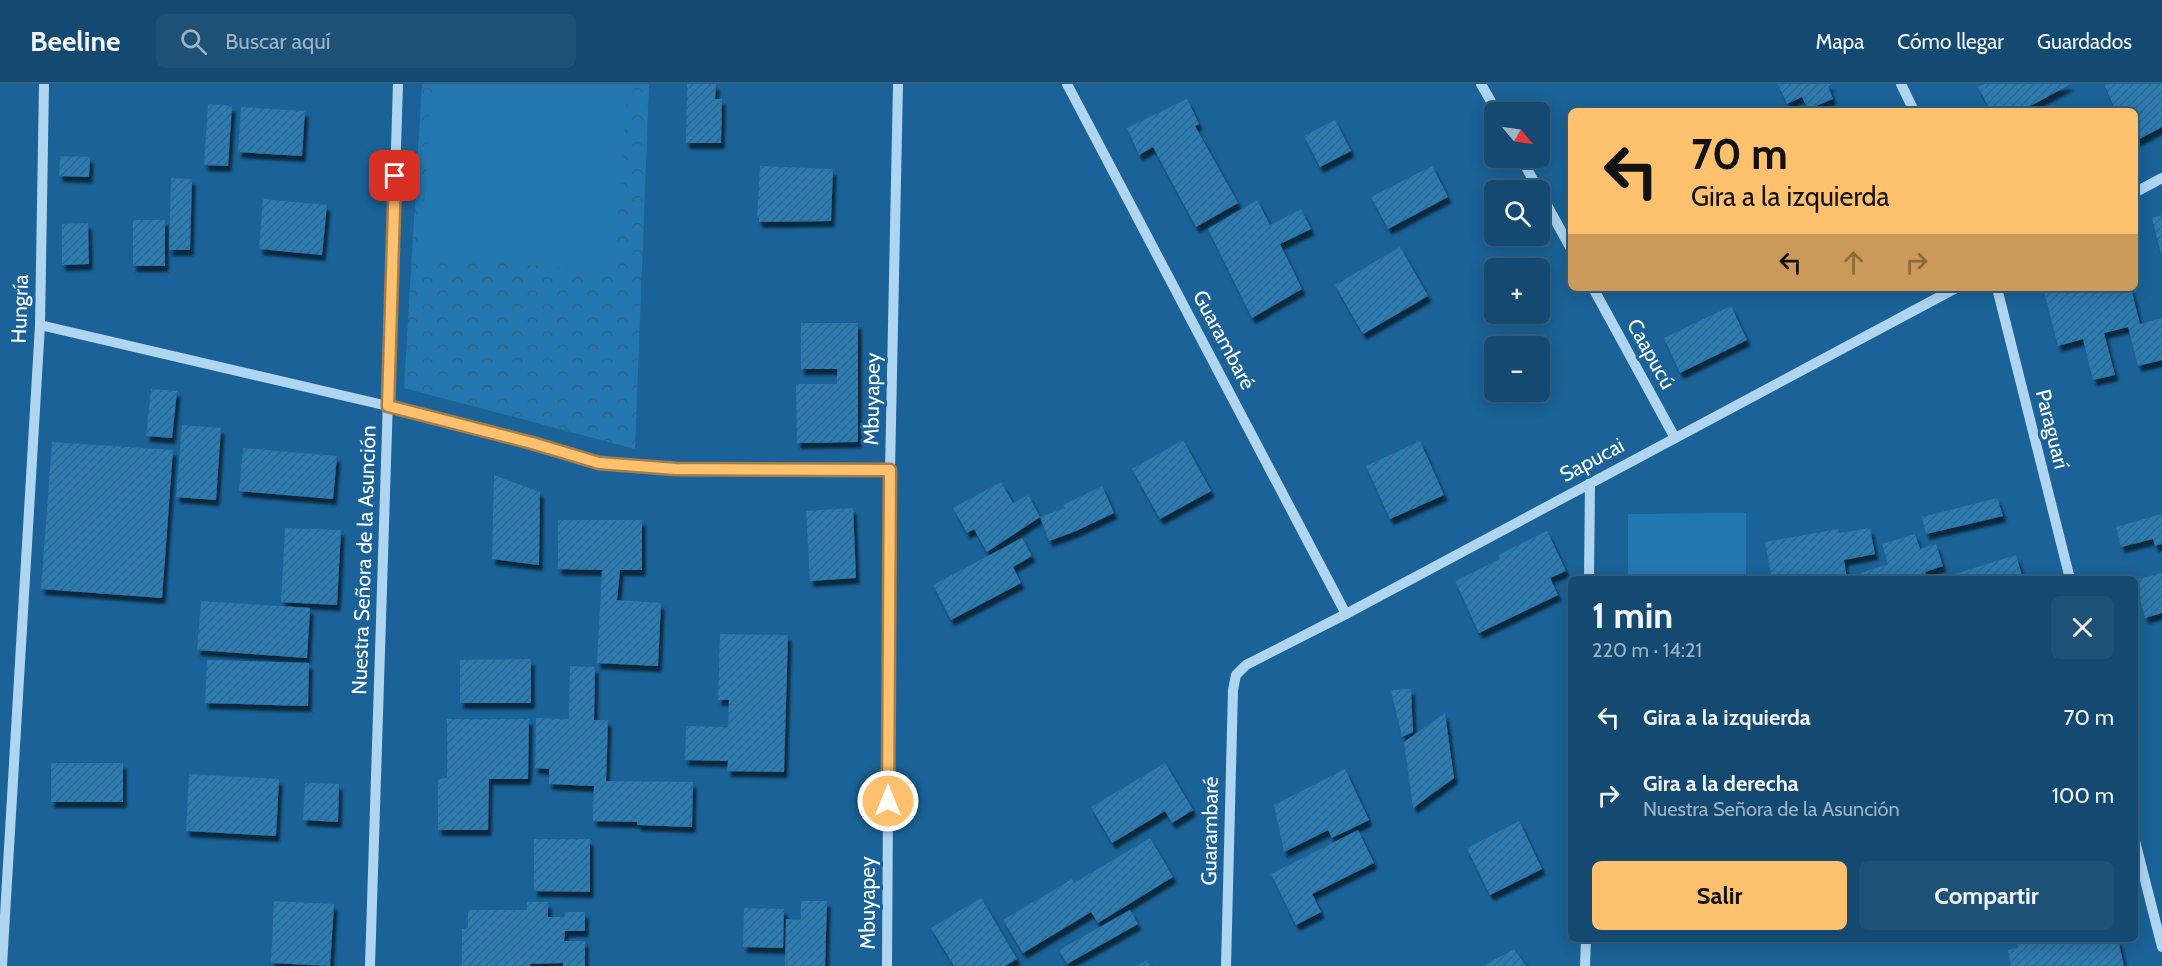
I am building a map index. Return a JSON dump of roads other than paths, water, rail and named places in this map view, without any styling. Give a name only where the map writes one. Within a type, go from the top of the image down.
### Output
[{"type":"street","name":"Hungría","points":[[2,966],[40,325],[44,84]]},
{"type":"street","name":"Nuestra Señora de la Asunción","points":[[370,966],[398,84]]},
{"type":"street","name":"Mbuyapey","points":[[887,966],[890,470],[898,84]]},
{"type":"street","name":"Guarambaré","points":[[1067,84],[1346,614]]},
{"type":"street","points":[[1481,84],[1491,102]]},
{"type":"street","points":[[1900,84],[1912,108]]},
{"type":"street","points":[[1526,168],[1568,244]]},
{"type":"street","points":[[2138,191],[2162,178]]},
{"type":"street","name":"Caapucú","points":[[1595,291],[1675,438]]},
{"type":"street","name":"Sapucai","points":[[1246,665],[1346,614],[1950,291]]},
{"type":"street","name":"Paraguarí","points":[[1998,291],[2069,576]]},
{"type":"street","points":[[40,325],[388,406],[532,443],[599,463],[676,469],[890,470]]},
{"type":"street","points":[[1589,576],[1590,483]]},
{"type":"street","name":"Guarambaré","points":[[1226,966],[1233,690],[1236,675],[1246,665]]},
{"type":"street","points":[[2138,853],[2162,947]]},
{"type":"street","points":[[1585,966],[1586,942]]}]
